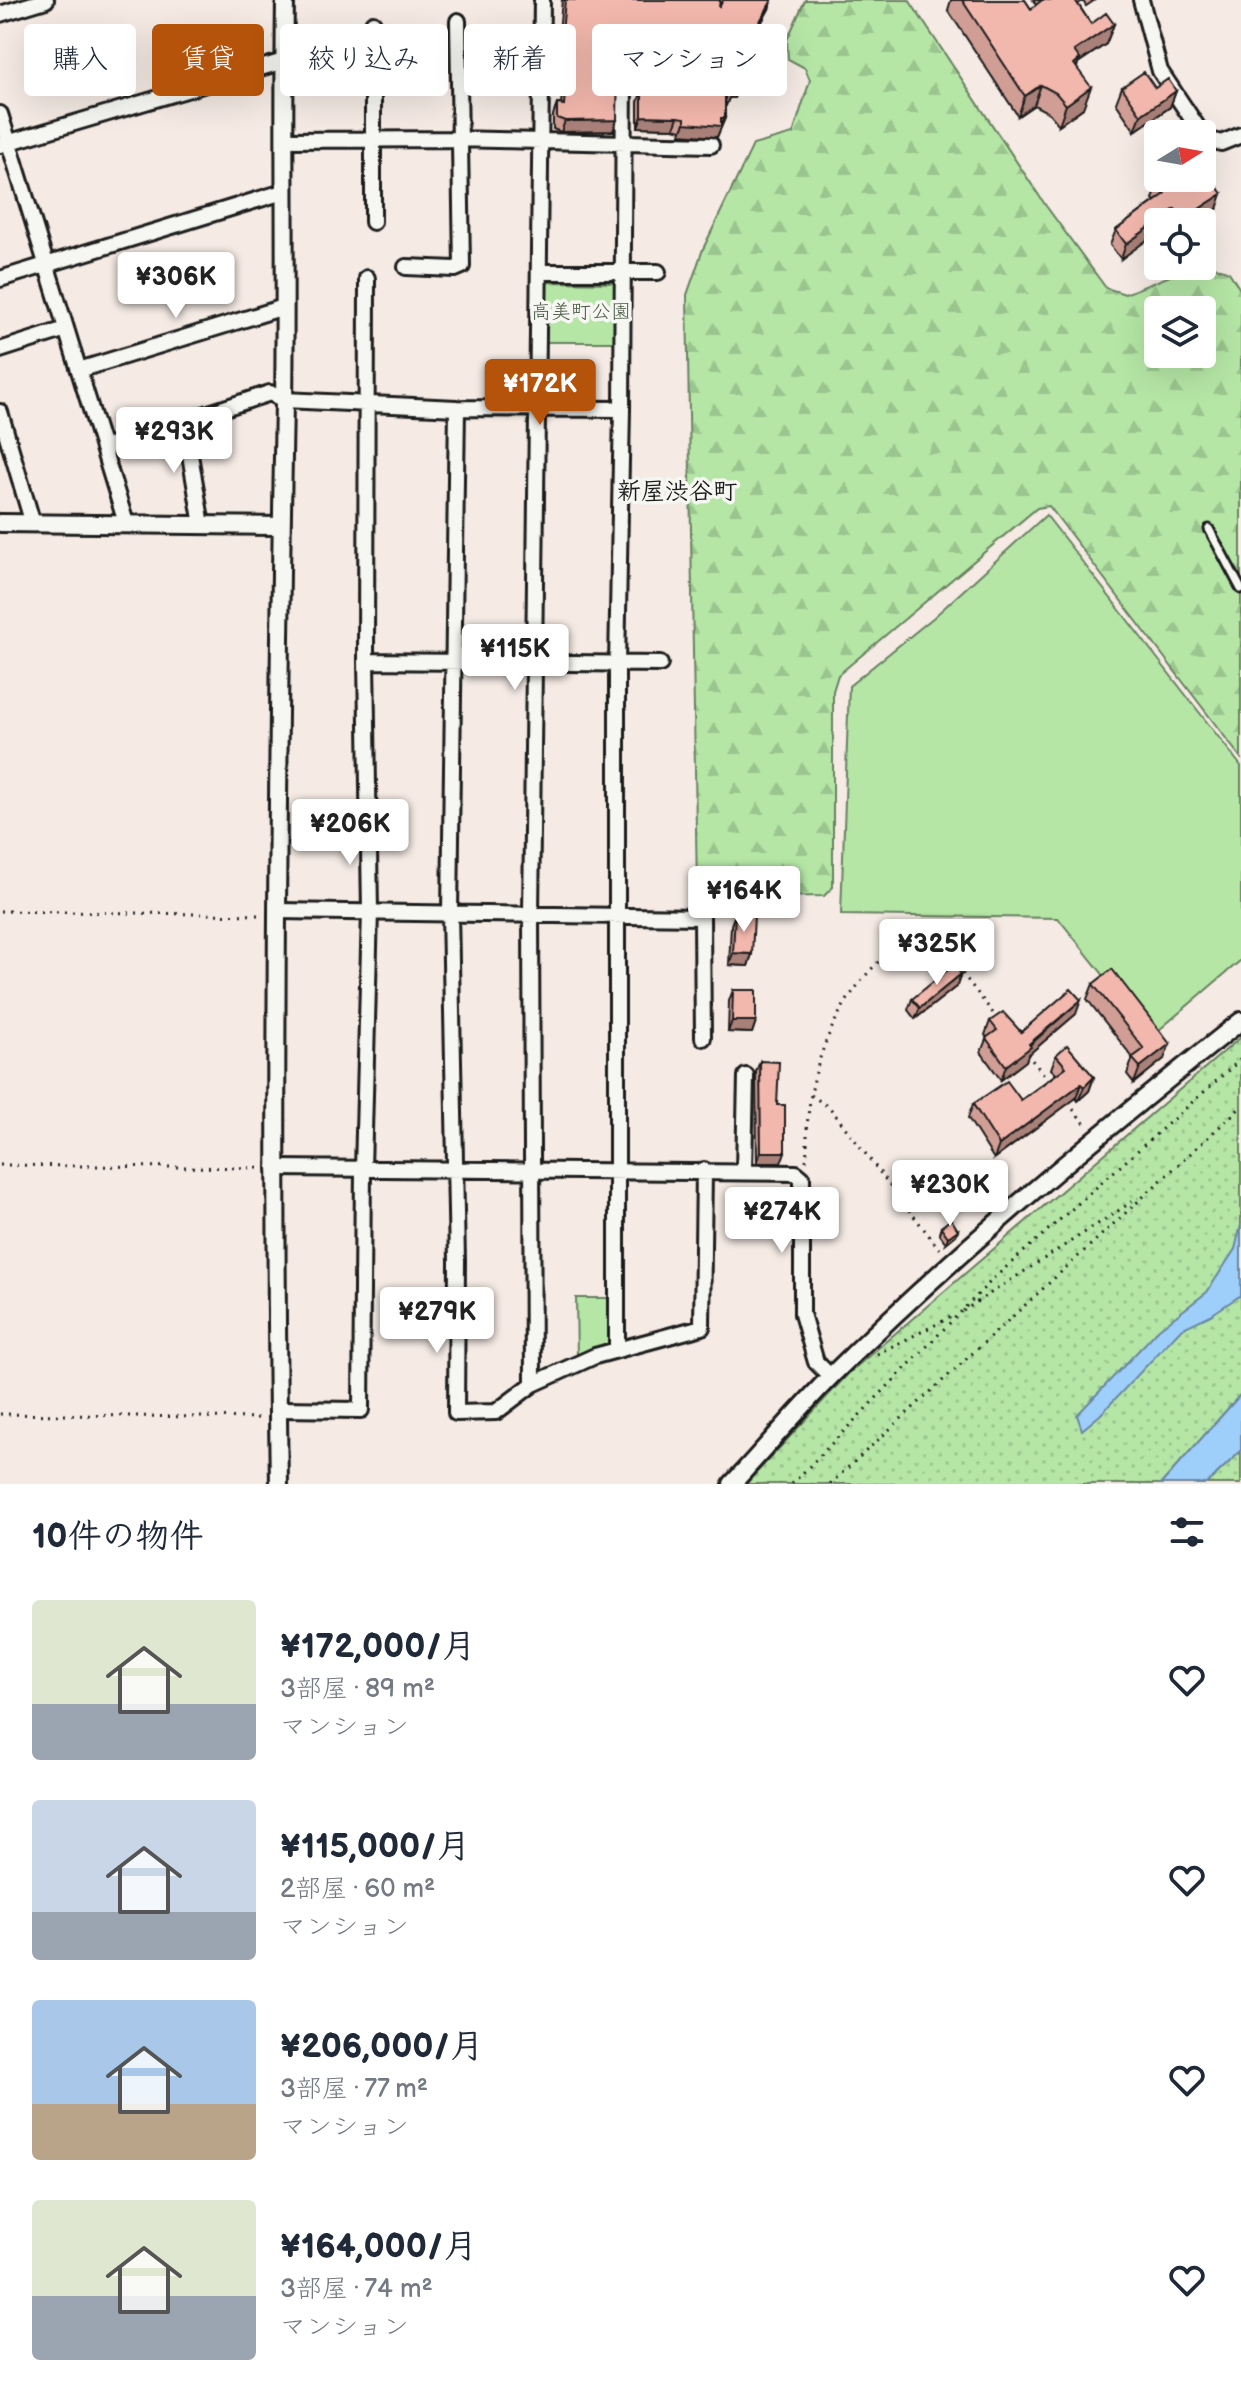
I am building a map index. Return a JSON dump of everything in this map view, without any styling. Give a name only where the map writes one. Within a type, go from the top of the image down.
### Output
[{"type":"street","points":[[0,14],[46,0]]},
{"type":"street","points":[[285,0],[285,24]]},
{"type":"street","points":[[533,1384],[531,914],[542,0]]},
{"type":"street","points":[[1141,0],[1160,71],[1193,120]]},
{"type":"street","points":[[406,267],[455,269],[462,266],[458,21]]},
{"type":"street","points":[[373,23],[373,222]]},
{"type":"street","points":[[4,144],[280,62]]},
{"type":"street","points":[[279,1484],[275,1168],[280,526],[284,400],[284,96]]},
{"type":"street","points":[[617,1349],[617,664],[624,96]]},
{"type":"street","points":[[0,114],[4,144],[47,266],[126,523]]},
{"type":"street","points":[[284,140],[458,139],[711,145]]},
{"type":"street","points":[[1216,142],[1240,139]]},
{"type":"street","points":[[0,279],[283,192]]},
{"type":"street","points":[[539,272],[658,272]]},
{"type":"street","points":[[278,1414],[361,1410],[370,911],[366,661],[367,278]]},
{"type":"street","points":[[79,370],[284,307]]},
{"type":"street","points":[[0,350],[66,329]]},
{"type":"street","points":[[103,448],[270,393],[284,400],[368,404],[622,409]]},
{"type":"street","points":[[457,408],[450,912],[456,1413],[496,1412],[533,1384],[595,1356],[702,1327],[704,1170]]},
{"type":"street","points":[[0,412],[33,524]]},
{"type":"street","points":[[184,420],[202,525]]},
{"type":"street","points":[[0,523],[280,526]]},
{"type":"street","points":[[366,661],[660,664]]},
{"type":"street","points":[[276,913],[370,911],[702,917],[703,1038]]},
{"type":"street","points":[[732,1484],[831,1377],[952,1264],[1095,1137],[1241,1021]]},
{"type":"street","points":[[744,1171],[746,1076]]},
{"type":"street","points":[[275,1168],[790,1171],[802,1178],[802,1314],[816,1362],[831,1377]]},
{"type":"lane","points":[[1209,529],[1241,589]]},
{"type":"path","points":[[0,911],[276,913]]},
{"type":"path","points":[[799,1175],[807,1157],[811,1095],[825,1039],[870,969],[918,928],[923,927],[932,934],[999,1020]]},
{"type":"path","points":[[1027,1054],[1056,1089]]},
{"type":"path","points":[[792,1484],[994,1278],[1241,1059]]},
{"type":"path","points":[[811,1095],[830,1108],[952,1264]]},
{"type":"path","points":[[1066,1101],[1095,1137]]},
{"type":"path","points":[[830,1484],[1241,1107]]},
{"type":"path","points":[[0,1165],[275,1168]]},
{"type":"path","points":[[873,1356],[958,1314],[1148,1191]]},
{"type":"path","points":[[0,1414],[278,1414]]},
{"type":"green space","points":[[805,0],[909,0],[1046,206],[1106,288],[1125,294],[1160,280],[1216,280],[1216,267],[1229,272],[1241,291],[1241,758],[1049,506],[1037,508],[838,675],[833,691],[833,887],[824,896],[701,898],[697,888],[687,295],[703,249],[753,145],[793,134],[810,80],[805,68],[788,59],[787,40]]},
{"type":"green space","name":"高美町公園","points":[[547,282],[616,283],[615,342],[546,342]]},
{"type":"green space","points":[[1046,515],[1241,766],[1241,960],[1152,1036],[1058,918],[841,915],[849,686],[934,617]]},
{"type":"green space","points":[[1241,1037],[1241,1394],[1161,1484],[746,1484],[849,1373]]},
{"type":"green space","points":[[576,1298],[610,1298],[610,1346],[577,1357]]},
{"type":"green space","points":[[1241,1451],[1241,1484],[1206,1484]]},
{"type":"water","points":[[1241,1225],[1241,1295],[1211,1315],[1181,1329],[1082,1430],[1077,1415],[1159,1329],[1207,1292],[1235,1249]]},
{"type":"water","points":[[1241,1394],[1241,1451],[1206,1484],[1161,1484]]},
{"type":"building","points":[[565,0],[720,0],[719,7],[723,0],[772,0],[759,24],[592,24],[592,96],[617,96],[617,120],[565,121],[557,118],[557,104],[564,105],[565,96],[576,96],[576,24],[563,24]]},
{"type":"building","points":[[962,0],[1025,0],[1031,9],[1042,0],[1075,0],[1091,24],[1106,13],[1114,24],[1074,51],[1080,59],[1074,64],[1091,87],[1066,105],[1056,93],[1041,85],[1025,96]]},
{"type":"building","points":[[1144,72],[1155,88],[1168,79],[1176,91],[1141,115],[1122,87]]},
{"type":"building","points":[[642,96],[725,96],[725,118],[721,118],[721,126],[685,123],[685,118],[678,117],[642,116]]},
{"type":"building","points":[[1216,185],[1222,194],[1200,208],[1146,208],[1165,194],[1216,192]]},
{"type":"building","points":[[1144,209],[1144,231],[1126,244],[1116,230]]},
{"type":"building","points":[[735,914],[754,915],[752,954],[733,953]]},
{"type":"building","points":[[954,965],[961,974],[920,1008],[912,999]]},
{"type":"building","points":[[1112,969],[1170,1044],[1140,1067],[1132,1058],[1144,1049],[1093,984]]},
{"type":"building","points":[[1071,989],[1081,1000],[1006,1066],[986,1038],[997,1030],[990,1021],[1003,1012],[1021,1032]]},
{"type":"building","points":[[733,990],[756,990],[756,1021],[732,1021]]},
{"type":"building","points":[[1067,1045],[1094,1077],[999,1145],[973,1104],[1007,1081],[1021,1100],[1066,1067],[1056,1055]]},
{"type":"building","points":[[760,1061],[779,1062],[777,1105],[785,1105],[785,1152],[761,1152]]},
{"type":"building","points":[[951,1219],[958,1230],[948,1237],[941,1227]]},
{"type":"district","name":"新屋渋谷町","points":[[677,491]]}]
